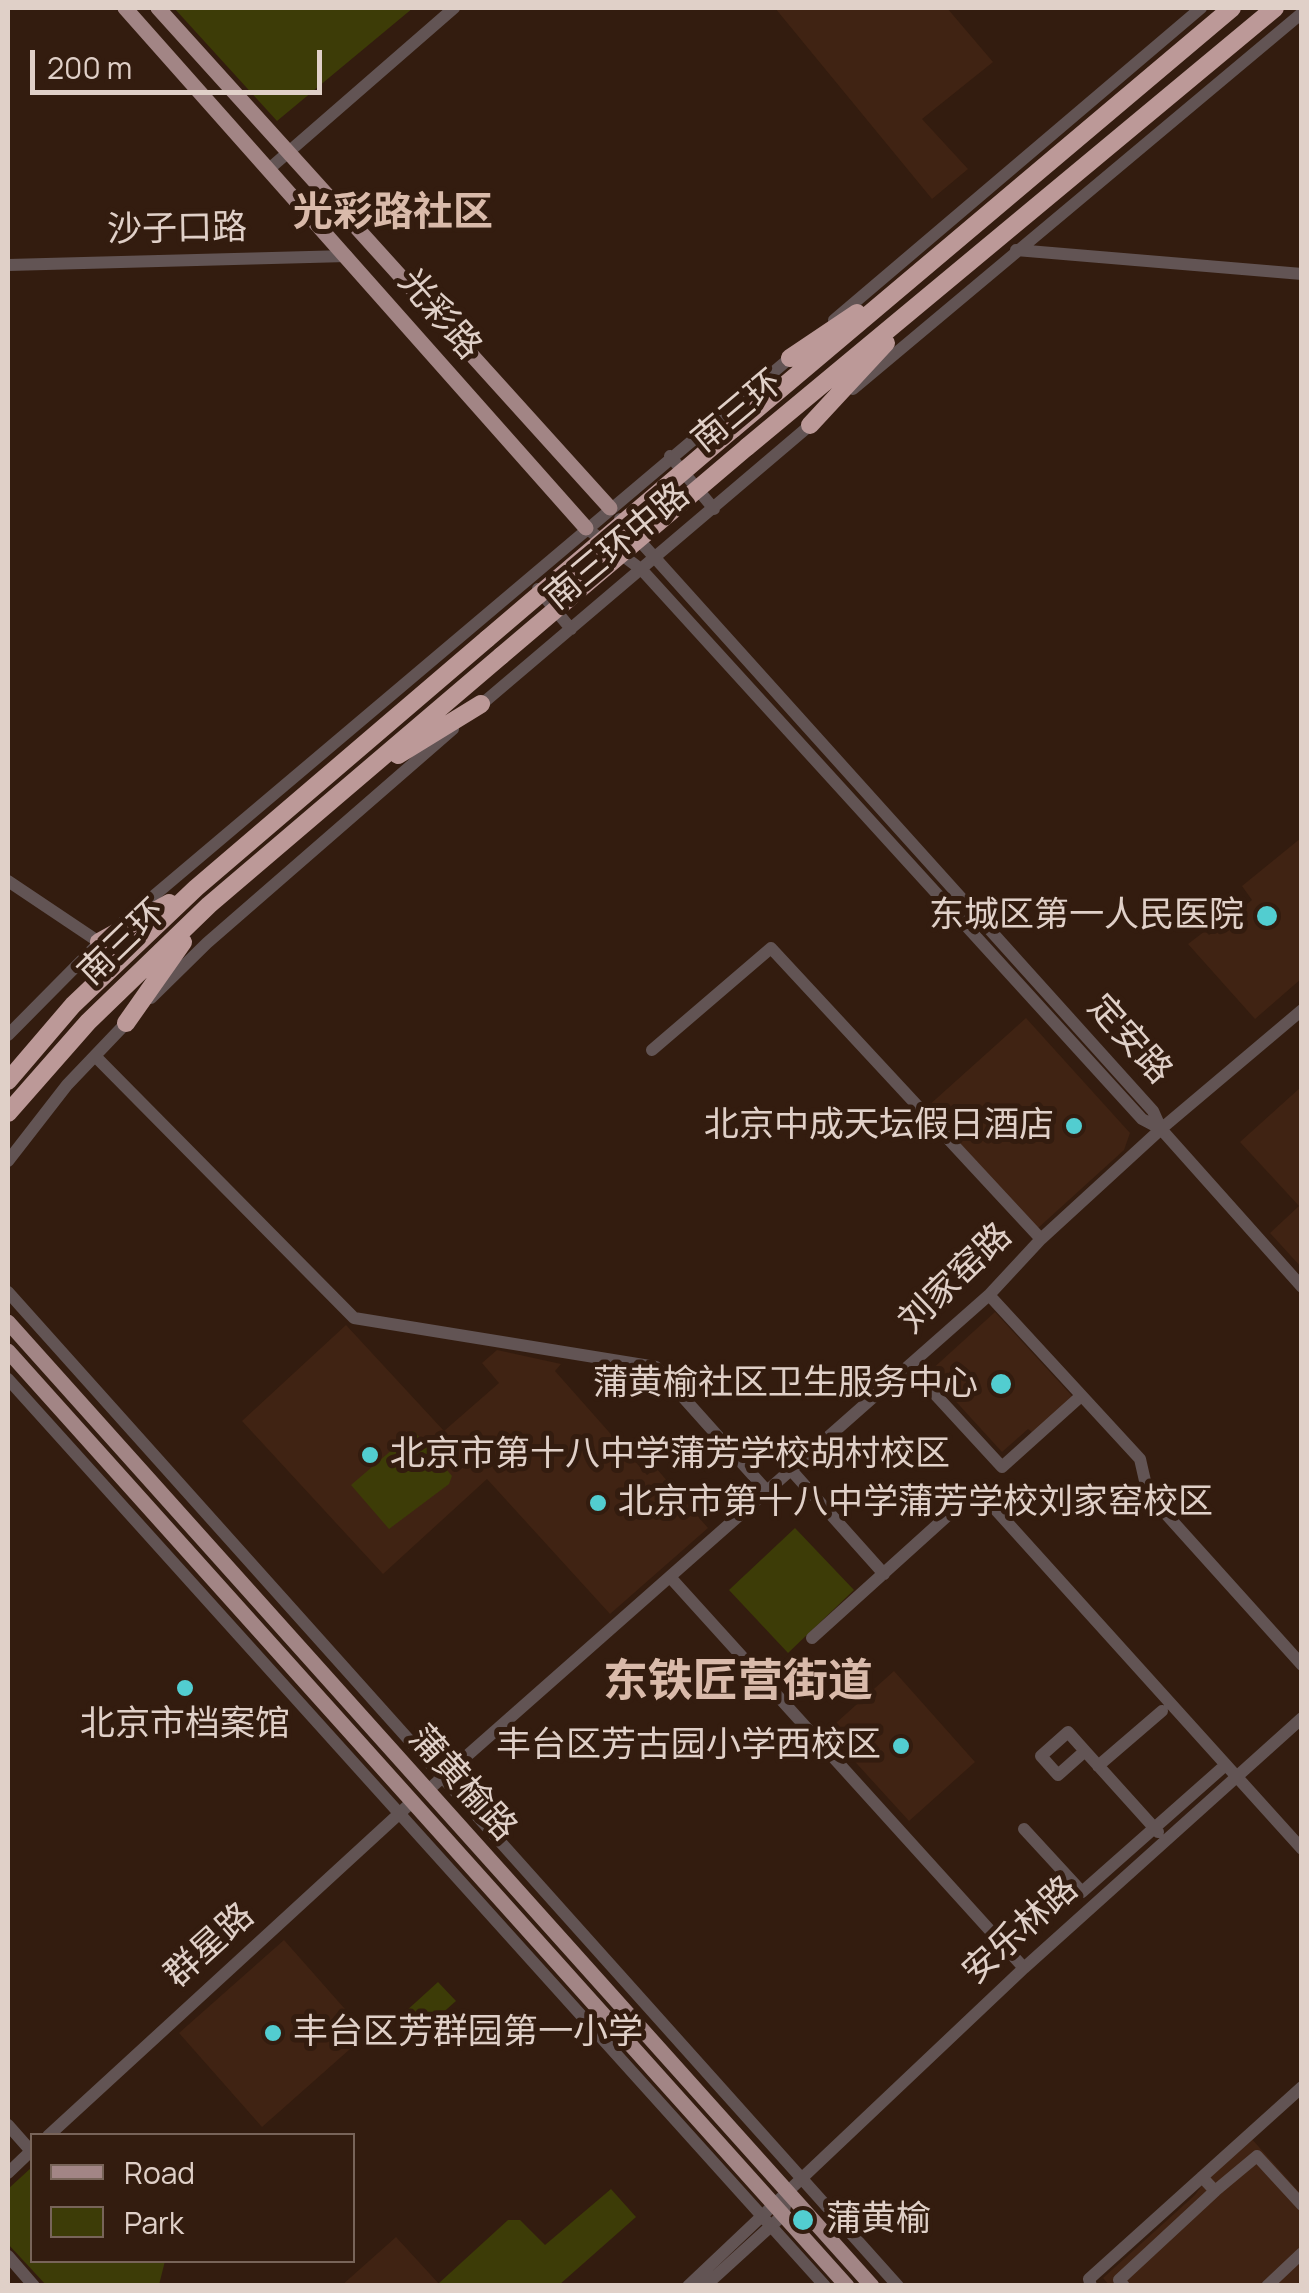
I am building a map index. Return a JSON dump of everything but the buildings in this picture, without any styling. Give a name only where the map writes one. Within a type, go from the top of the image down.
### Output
[{"type":"highway","name":"南三环","points":[[8,1081],[72,1005],[196,888],[1232,8]]},
{"type":"highway","points":[[1260,20],[1274,8]]},
{"type":"highway","points":[[1260,20],[1283,8]]},
{"type":"highway","name":"南三环","points":[[8,1113],[88,1022],[209,905],[747,447],[1260,20]]},
{"type":"highway","points":[[790,358],[936,260]]},
{"type":"highway","points":[[810,426],[938,287]]},
{"type":"highway","points":[[350,783],[481,704]]},
{"type":"highway","points":[[99,942],[196,888]]},
{"type":"highway","points":[[126,1023],[209,905]]},
{"type":"main road","name":"光彩路","points":[[126,8],[586,528]]},
{"type":"main road","name":"光彩路","points":[[158,8],[610,508]]},
{"type":"main road","name":"蒲黄榆路","points":[[8,1322],[872,2286]]},
{"type":"main road","name":"蒲黄榆路","points":[[8,1351],[847,2286]]},
{"type":"street","points":[[269,169],[454,8]]},
{"type":"street","name":"南三环中路","points":[[8,1035],[99,942],[1201,8]]},
{"type":"street","name":"南三环中路","points":[[8,1161],[95,1056],[207,943],[481,704],[1302,13]]},
{"type":"street","points":[[1016,250],[1302,274]]},
{"type":"street","name":"沙子口路","points":[[8,264],[347,256]]},
{"type":"street","points":[[670,456],[714,509]]},
{"type":"street","name":"定安路","points":[[610,508],[1153,1110],[1161,1130]]},
{"type":"street","name":"定安路","points":[[586,528],[642,570],[1142,1120],[1161,1130]]},
{"type":"street","points":[[528,577],[571,629]]},
{"type":"street","points":[[8,880],[99,942]]},
{"type":"street","points":[[652,1050],[771,948],[1041,1239]]},
{"type":"street","name":"刘家窑路","points":[[428,1791],[989,1295],[1041,1239],[1161,1130],[1302,1010]]},
{"type":"street","points":[[95,1056],[354,1318],[656,1367],[767,1491]]},
{"type":"street","points":[[1161,1130],[1302,1287]]},
{"type":"street","points":[[8,1292],[898,2286]]},
{"type":"street","points":[[989,1295],[1140,1459],[1148,1494],[1302,1665]]},
{"type":"street","points":[[908,1366],[1002,1467],[1081,1396]]},
{"type":"street","points":[[8,1379],[825,2286]]},
{"type":"street","points":[[790,1470],[884,1574]]},
{"type":"street","points":[[812,1638],[978,1489],[1302,1849]]},
{"type":"street","points":[[205,1542],[210,1519]]},
{"type":"street","points":[[670,1577],[1024,1968]]},
{"type":"street","points":[[1098,1766],[1162,1711]]},
{"type":"street","name":"安乐林路","points":[[766,2222],[800,2177],[1024,1968],[1302,1718]]},
{"type":"street","points":[[1085,1751],[1166,1841]]},
{"type":"street","points":[[1024,1830],[1082,1892],[1220,1768]]},
{"type":"street","name":"群星路","points":[[51,2133],[413,1801]]},
{"type":"street","points":[[1092,2286],[1088,2280],[1302,2087]]},
{"type":"street","points":[[8,2125],[30,2148]]},
{"type":"street","points":[[8,2173],[30,2152]]},
{"type":"street","points":[[1124,2286],[1119,2280],[1257,2156],[1302,2205]]},
{"type":"street","points":[[1202,2177],[1216,2191]]},
{"type":"street","points":[[688,2286],[766,2222]]},
{"type":"street","points":[[706,2286],[766,2222]]},
{"type":"street","points":[[1267,2286],[1302,2253]]},
{"type":"street","points":[[8,2256],[34,2286]]},
{"type":"shaded area","points":[[775,8],[947,8],[993,62],[922,119],[968,169],[932,199]]},
{"type":"shaded area","name":"东城区第一人民医院","points":[[1301,838],[1301,979],[1255,1019],[1188,944],[1205,931],[1209,935],[1252,900],[1242,886]]},
{"type":"shaded area","points":[[1026,1018],[1130,1133],[1124,1150],[1037,1229],[927,1107]]},
{"type":"shaded area","points":[[1301,1087],[1301,1267],[1270,1233],[1299,1206],[1240,1142]]},
{"type":"shaded area","name":"蒲黄榆社区卫生服务中心","points":[[995,1312],[1073,1397],[1033,1433],[1028,1429],[1002,1452],[929,1372]]},
{"type":"shaded area","points":[[346,1325],[444,1431],[499,1383],[482,1363],[497,1350],[561,1364],[555,1371],[647,1475],[656,1468],[708,1528],[610,1614],[487,1479],[383,1574],[242,1421]]},
{"type":"shaded area","name":"丰台区芳古园小学西校区","points":[[894,1671],[975,1762],[909,1821],[827,1731]]},
{"type":"shaded area","name":"丰台区芳群园第一小学","points":[[284,1940],[367,2034],[262,2127],[179,2033]]},
{"type":"shaded area","points":[[1250,2137],[1301,2194],[1301,2285],[1110,2286],[1103,2278],[1195,2195],[1210,2174]]},
{"type":"shaded area","points":[[396,2237],[440,2285],[341,2286]]},
{"type":"green space","points":[[174,8],[413,8],[277,121]]},
{"type":"green space","points":[[414,1431],[452,1476],[449,1484],[389,1529],[351,1485]]},
{"type":"green space","points":[[795,1528],[854,1590],[788,1653],[729,1590]]},
{"type":"green space","points":[[438,1982],[456,2001],[422,2031],[405,2012]]},
{"type":"green space","points":[[30,2169],[30,2263],[164,2263],[159,2285],[46,2285],[8,2244],[8,2189]]},
{"type":"green space","points":[[611,2189],[636,2217],[559,2285],[438,2284],[508,2220],[520,2220],[545,2245]]},
{"type":"place","name":"东城区第一人民医院","points":[[1267,916]]},
{"type":"place","name":"北京中成天坛假日酒店","points":[[1074,1126]]},
{"type":"place","name":"蒲黄榆社区卫生服务中心","points":[[1001,1384]]},
{"type":"place","name":"北京市第十八中学蒲芳学校胡村校区","points":[[370,1455]]},
{"type":"place","name":"北京市第十八中学蒲芳学校刘家窑校区","points":[[598,1503]]},
{"type":"place","name":"北京市档案馆","points":[[185,1688]]},
{"type":"place","name":"丰台区芳古园小学西校区","points":[[901,1746]]},
{"type":"place","name":"丰台区芳群园第一小学","points":[[273,2033]]},
{"type":"place","name":"蒲黄榆","points":[[803,2220]]},
{"type":"district","name":"光彩路社区","points":[[393,214]]},
{"type":"district","name":"东铁匠营街道","points":[[738,1683]]}]
